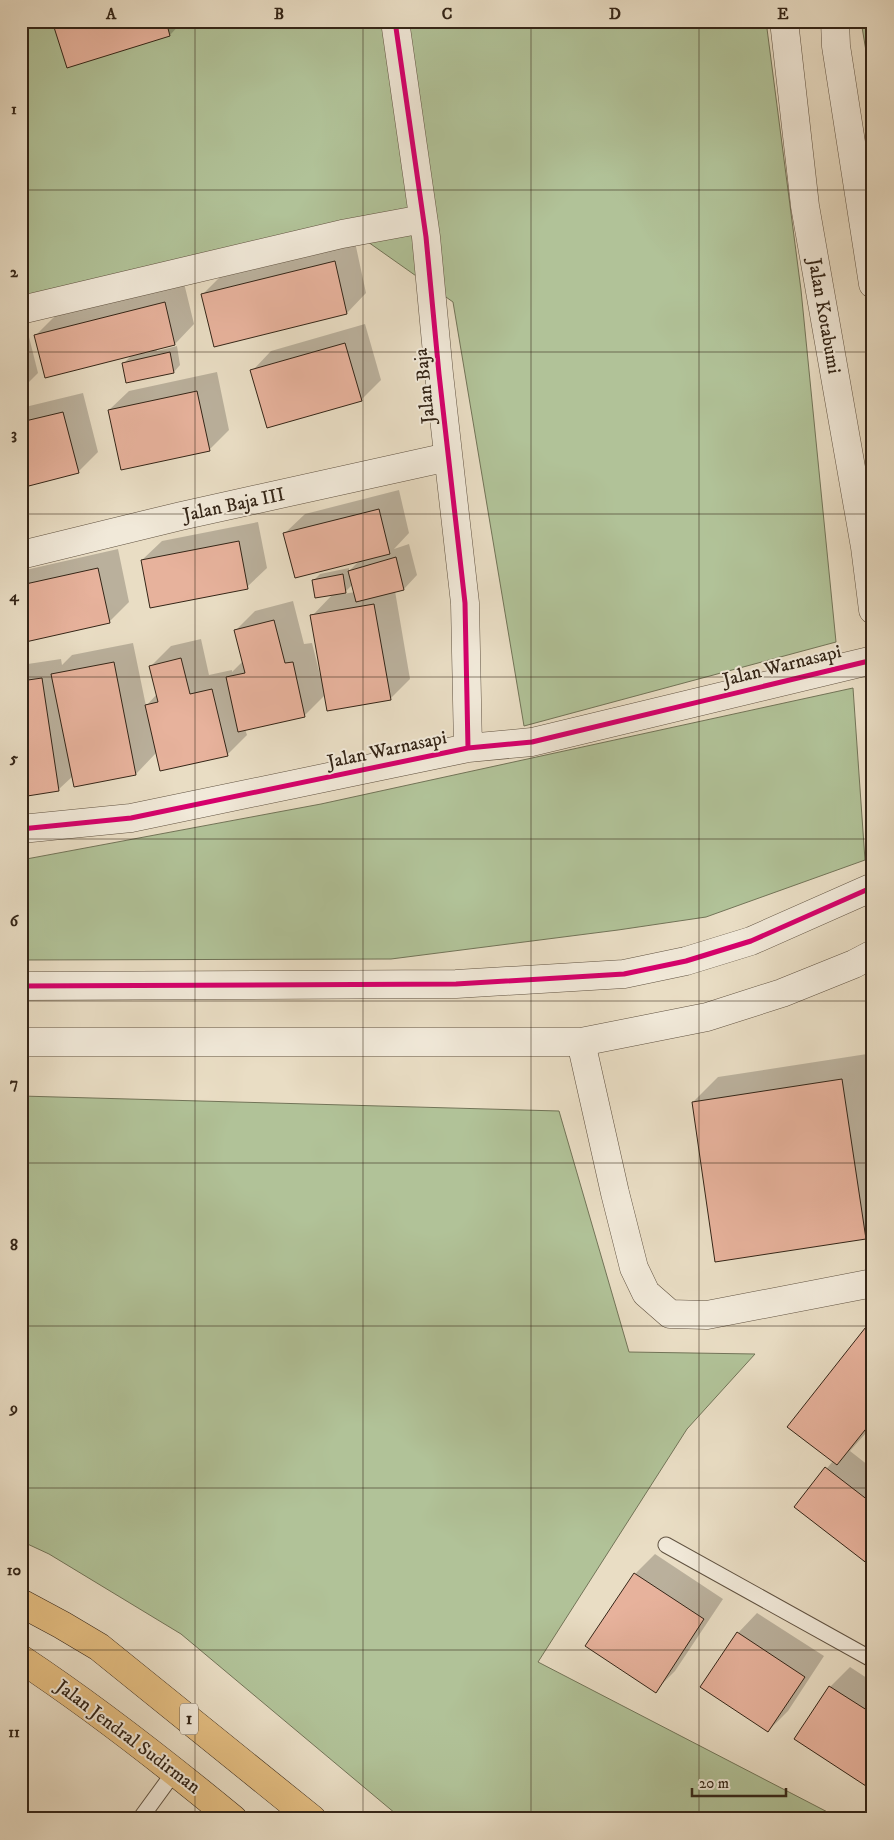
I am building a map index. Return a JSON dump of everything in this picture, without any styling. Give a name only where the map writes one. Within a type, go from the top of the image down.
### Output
[{"type":"highway","name":"1","points":[[21,1603],[99,1647],[312,1819]]},
{"type":"highway","name":"Jalan Jendral Sudirman","points":[[21,1659],[72,1692],[175,1771],[233,1819]]},
{"type":"street","name":"Jalan Baja","points":[[394,21],[423,219],[465,603],[468,748]]},
{"type":"street","name":"Jalan Kotabumi","points":[[784,21],[805,206],[864,538],[873,610]]},
{"type":"street","points":[[835,21],[836,46],[873,284]]},
{"type":"street","points":[[21,310],[342,234],[423,219]]},
{"type":"street","name":"Jalan Baja III","points":[[21,555],[182,516],[448,457]]},
{"type":"street","name":"Jalan Warnasapi","points":[[21,829],[131,818],[468,748],[532,742],[873,660]]},
{"type":"street","points":[[21,986],[456,984],[624,974],[686,961],[751,941],[873,887]]},
{"type":"street","points":[[21,1042],[581,1042],[707,1017],[782,993],[854,964],[873,954]]},
{"type":"street","points":[[581,1042],[634,1268],[646,1293],[670,1314],[707,1315],[873,1283]]},
{"type":"lane","points":[[666,1545],[873,1660]]},
{"type":"lane","points":[[140,1819],[175,1771]]},
{"type":"green space","points":[[21,21],[766,21],[801,290],[836,642],[524,726],[453,302],[351,230],[21,297]]},
{"type":"green space","points":[[861,21],[873,21],[873,93]]},
{"type":"green space","points":[[853,688],[865,860],[706,917],[391,959],[21,960],[21,860],[321,804]]},
{"type":"green space","points":[[21,1096],[559,1111],[629,1352],[755,1354],[687,1429],[538,1662],[841,1819],[402,1819],[181,1634],[49,1554],[21,1541]]},
{"type":"building","points":[[52,21],[166,21],[170,36],[67,68]]},
{"type":"building","points":[[335,261],[347,314],[214,347],[201,294]]},
{"type":"building","points":[[165,302],[175,345],[45,378],[34,335]]},
{"type":"building","points":[[345,343],[362,401],[267,428],[250,370]]},
{"type":"building","points":[[170,352],[174,373],[126,383],[122,363]]},
{"type":"building","points":[[197,391],[210,451],[121,470],[108,410]]},
{"type":"building","points":[[63,412],[79,473],[21,488],[21,422]]},
{"type":"building","points":[[379,509],[390,554],[295,578],[283,533]]},
{"type":"building","points":[[239,541],[248,589],[150,608],[141,560]]},
{"type":"building","points":[[396,557],[404,590],[356,602],[348,571]]},
{"type":"building","points":[[98,568],[110,623],[21,643],[21,585]]},
{"type":"building","points":[[343,574],[346,593],[315,598],[312,580]]},
{"type":"building","points":[[374,604],[391,700],[327,711],[310,615]]},
{"type":"building","points":[[274,620],[285,663],[293,662],[305,717],[238,732],[226,677],[245,673],[234,630]]},
{"type":"building","points":[[181,658],[190,694],[212,689],[228,756],[160,771],[145,705],[158,702],[149,666]]},
{"type":"building","points":[[114,662],[136,775],[74,787],[51,674]]},
{"type":"building","points":[[42,678],[59,791],[21,797],[21,681]]},
{"type":"building","points":[[842,1079],[866,1239],[715,1262],[692,1102]]},
{"type":"building","points":[[873,1318],[873,1420],[837,1465],[787,1427]]},
{"type":"building","points":[[825,1467],[873,1504],[873,1568],[794,1507]]},
{"type":"building","points":[[634,1573],[704,1619],[656,1693],[585,1646]]},
{"type":"building","points":[[737,1632],[805,1677],[768,1732],[700,1687]]},
{"type":"building","points":[[829,1686],[873,1714],[873,1782],[869,1788],[794,1739]]},
{"type":"cycle path","points":[[395,21],[426,237],[439,374],[465,603],[468,748]]},
{"type":"cycle path","points":[[21,829],[131,818],[468,748],[532,742],[873,660]]},
{"type":"cycle path","points":[[21,986],[456,984],[624,974],[686,961],[751,941],[873,887]]}]
